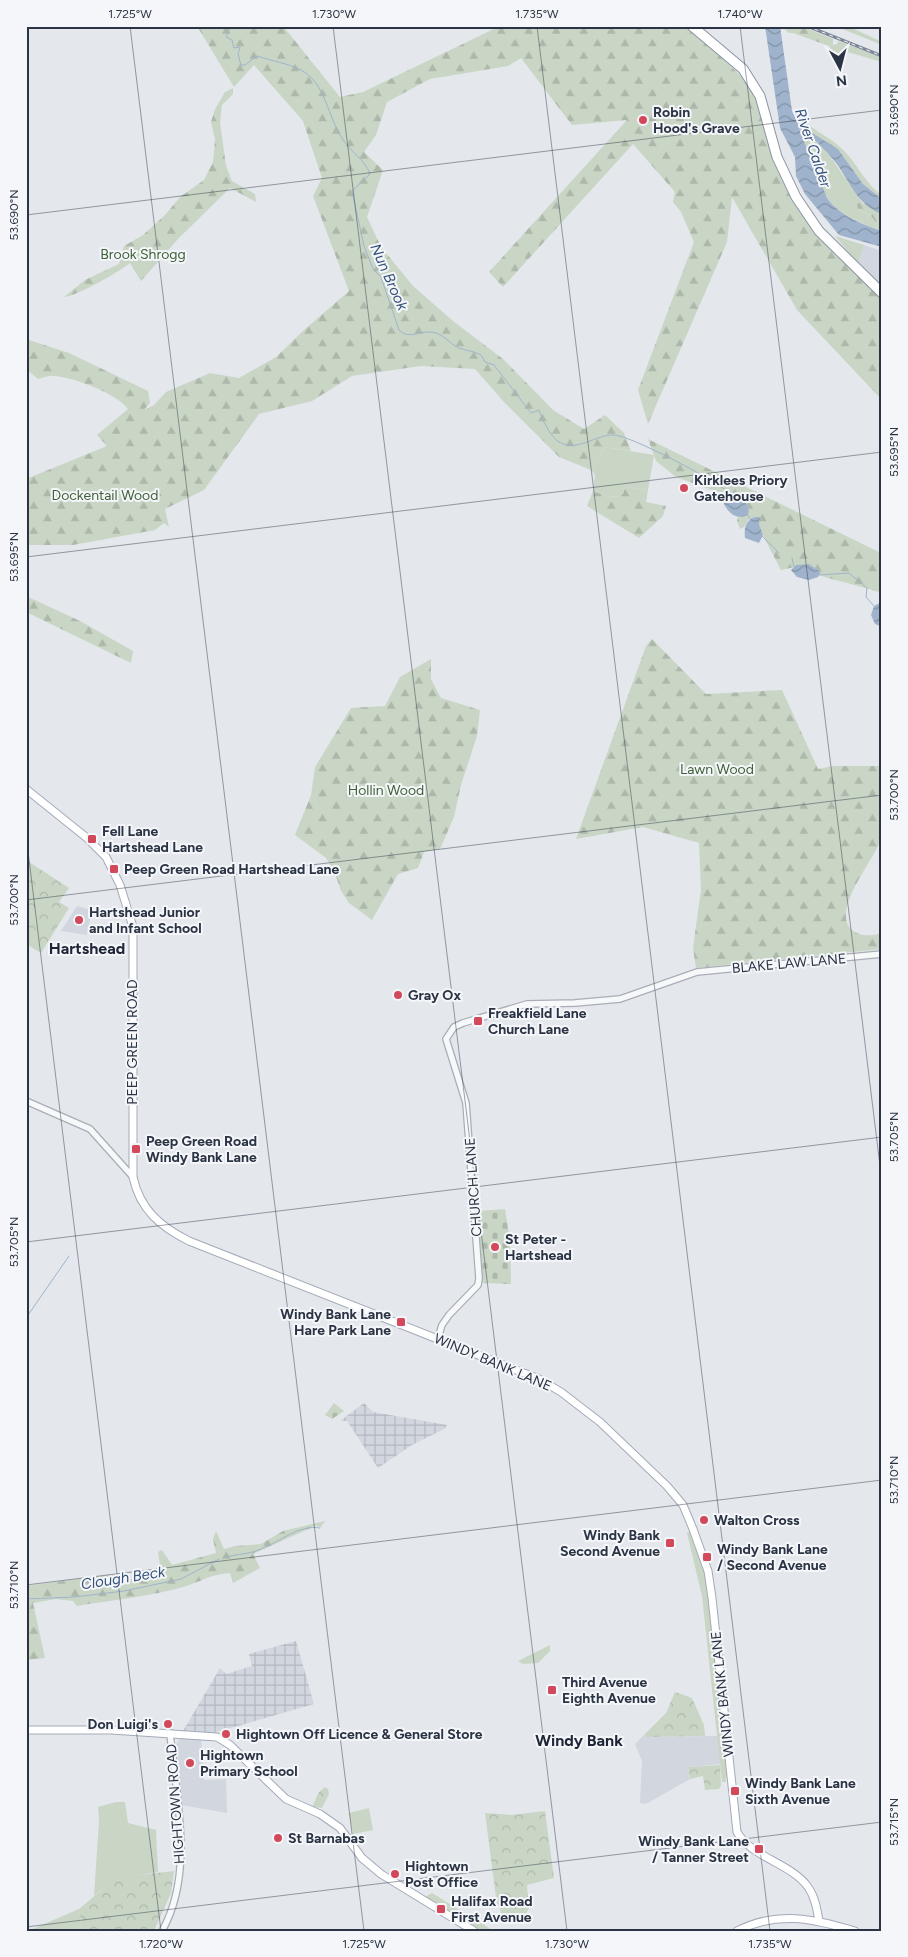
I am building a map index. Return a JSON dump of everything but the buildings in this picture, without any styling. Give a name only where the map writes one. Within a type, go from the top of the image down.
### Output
[{"type":"highway","points":[[692,26],[743,69],[760,96],[777,158],[796,197],[819,231],[882,293]]},
{"type":"main road","name":"PEEP GREEN ROAD","points":[[26,789],[87,838],[103,854],[120,885],[133,927],[133,1177]]},
{"type":"main road","name":"WINDY BANK LANE","points":[[133,1177],[151,1215],[167,1230],[233,1260],[515,1368],[561,1392],[600,1422],[667,1486],[682,1505],[701,1550],[711,1589],[737,1832],[746,1843],[801,1879],[813,1896],[819,1921]]},
{"type":"main road","points":[[26,1730],[170,1733],[217,1737],[230,1745],[286,1799],[320,1814],[340,1828],[362,1858],[381,1874],[474,1931]]},
{"type":"main road","points":[[737,1931],[756,1922],[773,1918],[819,1921],[855,1931]]},
{"type":"street","name":"BLAKE LAW LANE","points":[[454,1027],[527,1004],[575,1003],[620,999],[697,972],[882,954]]},
{"type":"street","name":"CHURCH LANE","points":[[438,1338],[446,1320],[478,1285],[479,1278],[466,1103],[446,1039],[454,1027]]},
{"type":"street","name":"WINDY BANK LANE","points":[[26,1101],[90,1129],[133,1177]]},
{"type":"street","name":"HIGHTOWN ROAD","points":[[162,1931],[172,1910],[181,1863],[170,1733]]},
{"type":"shaded area","points":[[864,245],[882,251],[882,289],[858,264]]},
{"type":"shaded area","name":"Hartshead Junior and Infant School","points":[[77,906],[92,910],[87,935],[61,931]]},
{"type":"shaded area","points":[[364,1403],[373,1412],[447,1425],[444,1429],[412,1445],[378,1468],[347,1421],[340,1421]]},
{"type":"shaded area","points":[[296,1641],[314,1704],[213,1733],[183,1731],[220,1668],[226,1674],[252,1666],[249,1654]]},
{"type":"shaded area","points":[[644,1735],[647,1737],[718,1736],[721,1764],[688,1767],[690,1779],[646,1804],[640,1803],[642,1761],[635,1744]]},
{"type":"shaded area","name":"Hightown Primary School","points":[[181,1738],[201,1739],[204,1780],[226,1779],[227,1813],[181,1805],[176,1744]]},
{"type":"green space","name":"Dockentail Wood","points":[[197,26],[283,26],[340,97],[363,92],[500,26],[684,26],[743,78],[760,106],[800,208],[882,296],[882,400],[797,310],[732,197],[727,242],[648,424],[638,390],[694,242],[681,212],[673,202],[675,192],[633,144],[503,287],[489,272],[627,120],[572,125],[521,58],[508,66],[430,79],[387,102],[376,135],[364,152],[383,170],[367,217],[381,247],[413,286],[453,321],[503,359],[553,410],[584,429],[605,415],[624,433],[631,451],[605,447],[591,470],[559,457],[504,402],[475,369],[421,366],[352,376],[312,401],[259,414],[204,490],[165,509],[169,527],[164,523],[155,530],[73,545],[26,545],[26,479],[107,446],[97,435],[128,409],[114,397],[94,387],[71,379],[48,376],[38,379],[26,369],[26,339],[69,353],[148,391],[150,403],[144,410],[154,405],[166,392],[210,373],[239,378],[276,357],[349,291],[313,196],[322,178],[303,121],[254,65],[234,87]]},
{"type":"green space","points":[[781,26],[801,26],[833,39],[833,45],[829,46],[789,33]]},
{"type":"green space","points":[[835,26],[848,26],[882,42],[882,45]]},
{"type":"green space","points":[[838,41],[882,57],[882,62],[844,51],[842,56],[835,55],[829,46],[837,44]]},
{"type":"green space","name":"Brook Shrogg","points":[[233,88],[233,94],[222,105],[220,122],[226,166],[232,181],[255,194],[256,202],[230,188],[178,239],[141,281],[130,263],[88,288],[64,297],[85,280],[119,264],[124,246],[143,235],[166,214],[180,197],[204,180],[213,162],[215,139],[211,122],[215,109],[225,92]]},
{"type":"green space","points":[[799,116],[847,154],[870,185],[882,195],[882,199],[863,184],[838,149],[798,124],[794,117]]},
{"type":"green space","points":[[799,129],[825,149],[863,204],[857,204],[858,210],[875,221],[877,229],[845,214],[826,197],[810,156],[801,139]]},
{"type":"green space","points":[[861,202],[882,214],[882,231],[877,229],[875,221],[871,217],[858,210],[857,204]]},
{"type":"green space","points":[[835,236],[864,245],[858,264]]},
{"type":"green space","points":[[648,439],[881,553],[882,587],[878,592],[819,575],[821,572],[809,564],[781,570],[759,524],[749,519],[744,527],[740,529],[737,521],[738,517],[745,516],[749,508],[739,493],[717,492],[676,477],[656,461]]},
{"type":"green space","points":[[605,447],[654,455],[648,490],[625,487],[623,494],[612,497],[593,491],[595,475],[591,470]]},
{"type":"green space","points":[[625,487],[648,490],[646,502],[666,506],[663,516],[639,538],[587,506],[593,491],[615,497],[623,494]]},
{"type":"green space","points":[[26,596],[80,621],[133,651],[131,663],[26,612]]},
{"type":"green space","name":"Lawn Wood","points":[[652,639],[706,694],[782,690],[818,769],[833,766],[882,766],[883,815],[881,839],[856,885],[846,910],[847,921],[855,932],[866,935],[882,933],[882,949],[696,968],[693,948],[701,890],[699,843],[643,827],[576,839],[646,646]]},
{"type":"green space","name":"Hollin Wood","points":[[431,659],[431,679],[441,698],[480,710],[477,736],[461,785],[454,817],[440,849],[424,852],[418,868],[398,874],[372,920],[349,903],[341,891],[335,873],[326,858],[295,835],[311,795],[315,767],[351,708],[385,706],[400,677]]},
{"type":"green space","points":[[26,860],[69,888],[59,902],[69,908],[41,953],[26,944]]},
{"type":"green space","points":[[505,1209],[510,1240],[511,1284],[482,1283],[478,1211]]},
{"type":"green space","points":[[334,1403],[344,1411],[332,1419],[325,1415]]},
{"type":"green space","points":[[325,1521],[321,1527],[315,1526],[253,1554],[260,1568],[233,1583],[230,1573],[211,1577],[183,1587],[130,1598],[77,1606],[73,1601],[56,1599],[33,1603],[45,1658],[26,1660],[26,1586],[108,1575],[117,1575],[127,1580],[151,1573],[160,1566],[158,1552],[162,1550],[172,1565],[216,1553],[213,1539],[216,1531],[224,1549],[261,1544],[283,1531]]},
{"type":"green space","points":[[693,1529],[708,1571],[731,1776],[726,1777],[726,1782],[722,1782],[702,1596],[687,1533]]},
{"type":"green space","points":[[550,1645],[550,1651],[538,1663],[523,1664],[518,1661]]},
{"type":"green space","points":[[675,1692],[692,1698],[704,1725],[705,1736],[647,1737],[644,1735],[666,1713]]},
{"type":"green space","points":[[720,1765],[721,1785],[719,1789],[705,1790],[703,1776],[690,1779],[688,1767]]},
{"type":"green space","points":[[325,1787],[328,1789],[329,1794],[322,1808],[312,1807],[319,1792]]},
{"type":"green space","points":[[116,1802],[125,1802],[128,1823],[156,1830],[158,1872],[116,1882],[94,1896],[99,1821],[98,1807]]},
{"type":"green space","points":[[369,1808],[373,1830],[353,1834],[349,1813]]},
{"type":"green space","points":[[545,1811],[554,1878],[527,1885],[529,1908],[524,1918],[501,1918],[500,1906],[497,1905],[485,1813],[512,1815]]},
{"type":"green space","points":[[174,1871],[171,1893],[154,1931],[82,1931],[79,1909],[109,1884],[130,1876]]},
{"type":"green space","points":[[432,1893],[489,1928],[489,1931],[480,1931],[458,1917],[455,1918],[425,1897]]},
{"type":"green space","points":[[79,1909],[82,1931],[28,1931]]},
{"type":"water","points":[[765,26],[780,26],[792,111],[798,124],[838,149],[863,184],[882,199],[882,214],[873,210],[860,199],[828,153],[799,129],[827,198],[844,214],[882,231],[882,247],[839,235],[805,194],[796,176],[795,157],[780,128]]},
{"type":"water","points":[[727,491],[739,493],[749,508],[748,515],[740,517],[728,511],[724,504]]},
{"type":"water","points":[[755,517],[760,517],[759,524],[763,535],[759,543],[745,538],[746,525]]},
{"type":"water","points":[[809,564],[821,572],[818,577],[809,580],[797,577],[791,570],[796,565]]},
{"type":"water","points":[[882,602],[882,627],[875,624],[871,615],[874,606]]},
{"type":"waterway","name":"Nun Brook","points":[[231,26],[226,37],[232,40],[234,48],[240,47],[238,54],[241,65],[245,65],[257,56],[301,70],[316,83],[337,130],[368,169],[370,174],[352,191],[364,246],[373,269],[381,277],[399,330],[402,333],[409,335],[428,332],[437,333],[455,346],[481,355],[485,362],[494,365],[531,413],[539,410],[550,432],[559,442],[573,445],[607,435],[623,437],[672,459],[706,477],[727,491]]},
{"type":"waterway","name":"Nun Brook","points":[[748,515],[750,519]]},
{"type":"waterway","name":"Nun Brook","points":[[762,536],[779,553]]},
{"type":"waterway","name":"Nun Brook","points":[[792,558],[794,567]]},
{"type":"waterway","name":"Nun Brook","points":[[819,575],[849,573],[867,588],[866,597],[874,606]]},
{"type":"waterway","points":[[26,1318],[69,1256]]},
{"type":"waterway","name":"Clough Beck","points":[[226,1557],[257,1551],[297,1531],[312,1527],[320,1528]]},
{"type":"waterway","name":"Clough Beck","points":[[26,1599],[74,1597],[124,1591],[181,1579],[219,1559]]},
{"type":"railway","points":[[807,26],[882,56]]},
{"type":"place","name":"Robin Hood's Grave","points":[[643,120]]},
{"type":"place","name":"Kirklees Priory Gatehouse","points":[[684,488]]},
{"type":"place","name":"Fell Lane Hartshead Lane","points":[[92,839]]},
{"type":"place","name":"Peep Green Road Hartshead Lane","points":[[114,869]]},
{"type":"place","name":"Hartshead Junior and Infant School","points":[[79,920]]},
{"type":"place","name":"Gray Ox","points":[[398,995]]},
{"type":"place","name":"Freakfield Lane Church Lane","points":[[478,1021]]},
{"type":"place","name":"Peep Green Road Windy Bank Lane","points":[[136,1149]]},
{"type":"place","name":"St Peter - Hartshead","points":[[495,1247]]},
{"type":"place","name":"Windy Bank Lane Hare Park Lane","points":[[401,1322]]},
{"type":"place","name":"Walton Cross","points":[[704,1520]]},
{"type":"place","name":"Windy Bank Second Avenue","points":[[670,1543]]},
{"type":"place","name":"Windy Bank Lane / Second Avenue","points":[[707,1557]]},
{"type":"place","name":"Third Avenue Eighth Avenue","points":[[552,1690]]},
{"type":"place","name":"Don Luigi's","points":[[168,1724]]},
{"type":"place","name":"Hightown Off Licence & General Store","points":[[226,1734]]},
{"type":"place","name":"Hightown Primary School","points":[[190,1763]]},
{"type":"place","name":"Windy Bank Lane Sixth Avenue","points":[[735,1791]]},
{"type":"place","name":"St Barnabas","points":[[278,1838]]},
{"type":"place","name":"Windy Bank Lane / Tanner Street","points":[[759,1849]]},
{"type":"place","name":"Hightown Post Office","points":[[395,1874]]},
{"type":"place","name":"Halifax Road First Avenue","points":[[441,1909]]},
{"type":"district","name":"Hartshead","points":[[87,948]]},
{"type":"district","name":"Windy Bank","points":[[579,1740]]},
{"type":"water label","name":"River Calder","points":[[813,148]]}]
